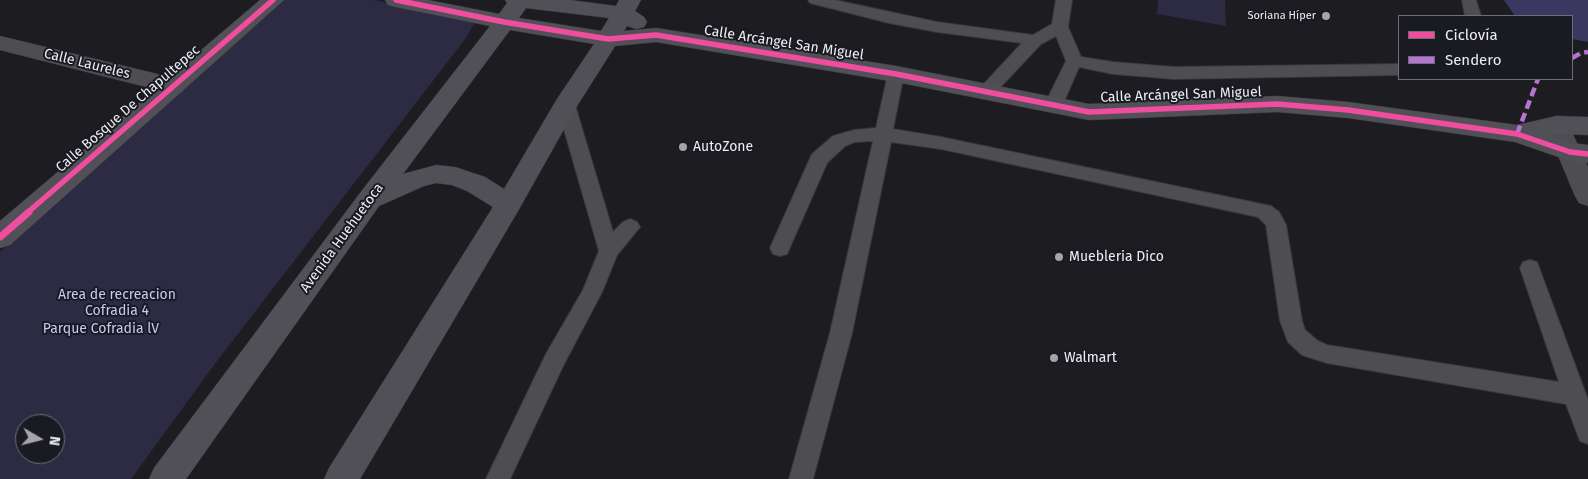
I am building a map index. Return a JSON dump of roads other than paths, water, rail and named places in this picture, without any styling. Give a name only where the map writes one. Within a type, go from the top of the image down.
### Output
[{"type":"street","name":"Calle Bosque De Chapultepec","points":[[3,232],[273,0]]},
{"type":"street","points":[[396,0],[515,6],[626,7],[656,36]]},
{"type":"street","points":[[515,6],[608,39],[656,36]]},
{"type":"street","name":"Avenida Huehuetoca","points":[[166,479],[369,200],[515,6]]},
{"type":"street","points":[[341,479],[509,204],[626,7]]},
{"type":"street","name":"Calle Arcángel San Miguel","points":[[656,36],[896,74],[1089,112],[1126,112],[1277,104],[1348,110],[1517,134],[1579,153]]},
{"type":"street","name":"Calle Laureles","points":[[0,43],[174,86]]},
{"type":"street","points":[[1557,124],[1579,153],[1588,196]]},
{"type":"street","name":"Calle Arcángel San Miguel","points":[[1517,134],[1557,124],[1588,126]]},
{"type":"street","points":[[369,200],[418,178],[436,174],[454,176],[476,184],[509,204]]},
{"type":"lane","points":[[816,0],[889,18],[937,27],[1035,40]]},
{"type":"lane","points":[[1053,106],[1074,60],[1060,27],[1064,0]]},
{"type":"lane","points":[[987,91],[1035,40],[1060,27]]},
{"type":"lane","points":[[1074,60],[1113,68],[1174,73],[1398,70]]},
{"type":"lane","points":[[801,479],[841,332],[896,74]]},
{"type":"lane","points":[[566,106],[609,251]]},
{"type":"lane","points":[[780,248],[819,159],[838,141],[854,136],[882,134],[941,143],[1264,211],[1272,217],[1276,225],[1291,321],[1296,335],[1310,348],[1327,354],[1575,395]]},
{"type":"lane","points":[[498,479],[554,361],[592,292],[609,251],[630,227]]},
{"type":"lane","points":[[1530,268],[1588,433]]},
{"type":"place","name":"Soriana Híper","points":[[1326,16]]},
{"type":"place","name":"AutoZone","points":[[683,147]]},
{"type":"place","name":"Muebleria Dico","points":[[1059,257]]},
{"type":"place","name":"Walmart","points":[[1054,358]]},
{"type":"park label","name":"Area de recreacion Cofradia 4","points":[[117,304]]},
{"type":"park label","name":"Parque Cofradia lV","points":[[101,329]]}]
